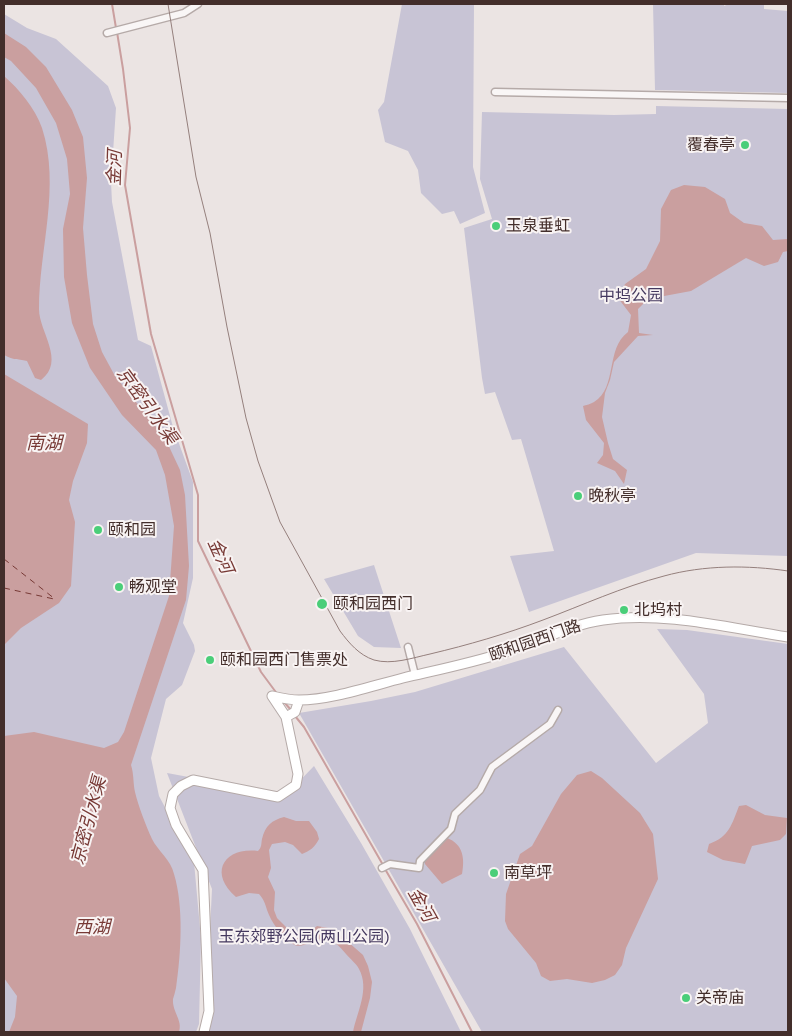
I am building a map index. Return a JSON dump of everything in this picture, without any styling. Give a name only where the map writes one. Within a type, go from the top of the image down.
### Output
[{"type":"street","points":[[109,33],[184,13],[198,4]]},
{"type":"street","points":[[495,92],[788,98]]},
{"type":"street","name":"颐和园西门路","points":[[291,715],[272,696],[299,700],[323,697],[507,652],[564,630],[603,620],[636,618],[682,621],[788,637]]},
{"type":"street","points":[[408,648],[415,675]]},
{"type":"street","points":[[204,1032],[209,1011],[203,870],[176,825],[170,808],[173,794],[181,786],[193,780],[278,796],[296,785],[298,774],[291,715],[299,700]]},
{"type":"street","points":[[384,867],[390,864],[419,868],[420,861],[451,829],[455,814],[480,790],[492,767],[550,724],[558,710]]},
{"type":"green space","points":[[402,4],[474,4],[473,167],[485,213],[460,224],[454,211],[442,214],[421,193],[418,170],[408,151],[385,142],[378,110],[384,102]]},
{"type":"green space","points":[[653,4],[724,4],[724,6],[729,4],[764,4],[764,9],[788,11],[788,93],[655,90]]},
{"type":"green space","name":"颐和园","points":[[4,14],[27,28],[56,39],[108,86],[116,108],[111,182],[112,202],[138,340],[151,346],[173,427],[193,482],[193,578],[183,623],[195,651],[182,685],[166,699],[151,758],[159,796],[194,862],[201,939],[199,1024],[196,1032],[4,1032]]},
{"type":"green space","name":"中坞公园","points":[[656,106],[788,109],[788,556],[696,553],[529,612],[510,556],[554,551],[521,439],[512,440],[495,392],[485,394],[482,378],[464,228],[492,219],[480,179],[482,112],[656,114]]},
{"type":"green space","points":[[374,565],[401,648],[374,647],[358,636],[324,579]]},
{"type":"green space","points":[[657,629],[687,630],[788,644],[788,1032],[482,1032],[299,713],[415,692],[564,647],[656,763],[708,723],[704,694]]},
{"type":"green space","name":"玉东郊野公园(两山公园)","points":[[314,766],[410,929],[461,1032],[205,1032],[212,889],[167,773],[286,795]]},
{"type":"water","name":"西湖","points":[[4,33],[26,47],[46,67],[72,110],[83,137],[87,178],[83,228],[93,324],[102,352],[115,376],[165,438],[180,470],[185,495],[189,566],[186,600],[131,765],[135,792],[145,822],[152,839],[170,864],[177,887],[180,916],[180,946],[173,1004],[180,1024],[179,1032],[9,1032],[15,1017],[17,996],[4,978],[4,736],[34,732],[104,748],[118,742],[124,732],[169,596],[174,526],[165,475],[156,450],[122,415],[90,368],[72,323],[64,277],[63,229],[70,194],[67,159],[56,123],[36,88],[11,61],[4,57]]},
{"type":"water","points":[[4,76],[21,93],[35,113],[42,128],[50,173],[48,218],[39,309],[51,355],[51,364],[48,372],[41,380],[35,378],[27,361],[13,359],[4,355]]},
{"type":"water","points":[[684,185],[705,187],[725,199],[730,213],[744,223],[762,226],[773,240],[788,239],[788,251],[783,252],[778,262],[764,266],[746,258],[691,291],[648,299],[638,309],[639,333],[653,335],[638,336],[614,362],[605,393],[602,417],[613,459],[627,470],[624,484],[615,471],[597,463],[603,455],[604,443],[586,420],[583,406],[594,402],[606,387],[616,348],[628,332],[631,315],[618,298],[625,284],[646,269],[660,241],[661,209],[671,190]]},
{"type":"water","name":"南湖","points":[[4,374],[88,424],[87,443],[73,481],[69,500],[75,522],[71,586],[59,603],[21,628],[4,645]]},
{"type":"water","points":[[591,771],[602,778],[640,813],[653,834],[658,879],[626,948],[622,965],[615,975],[592,983],[567,979],[550,981],[541,976],[536,963],[508,929],[505,921],[506,894],[520,854],[532,846],[561,794],[577,775]]},
{"type":"water","points":[[746,805],[765,815],[787,818],[786,834],[780,840],[752,846],[745,864],[723,860],[707,852],[709,844],[721,838],[729,829],[739,806]]},
{"type":"water","points":[[284,817],[296,821],[309,821],[317,832],[319,839],[312,848],[302,854],[293,845],[285,842],[272,844],[269,850],[271,868],[268,877],[275,892],[274,910],[277,918],[296,937],[303,937],[317,926],[328,928],[339,934],[363,955],[372,982],[361,1032],[353,1032],[363,992],[362,977],[355,963],[330,940],[318,939],[296,946],[274,924],[259,894],[249,893],[236,897],[223,879],[222,871],[229,857],[236,853],[258,851],[267,827]]},
{"type":"water","points":[[447,838],[460,848],[463,857],[463,868],[462,874],[442,884],[425,864],[425,859]]},
{"type":"waterway","name":"金河","points":[[112,4],[116,28]]},
{"type":"waterway","name":"金河","points":[[117,32],[130,128],[125,185],[151,334],[198,495],[198,541],[261,672],[278,695]]},
{"type":"waterway","name":"金河","points":[[284,702],[291,710]]},
{"type":"waterway","name":"金河","points":[[295,716],[304,727],[383,865]]},
{"type":"waterway","name":"金河","points":[[385,869],[417,924],[472,1032]]},
{"type":"ferry route","points":[[4,559],[55,599]]},
{"type":"ferry route","points":[[4,588],[54,599]]},
{"type":"tram line","points":[[168,4],[196,177],[210,233],[246,418],[258,461],[280,522],[340,631],[355,648],[374,660],[388,662],[402,660],[501,635],[633,585],[679,572],[726,567],[788,571]]},
{"type":"place","name":"覆春亭","points":[[745,145]]},
{"type":"place","name":"玉泉垂虹","points":[[496,226]]},
{"type":"place","name":"晚秋亭","points":[[578,496]]},
{"type":"place","name":"颐和园","points":[[98,530]]},
{"type":"place","name":"畅观堂","points":[[119,587]]},
{"type":"place","name":"颐和园西门","points":[[322,604]]},
{"type":"place","name":"北坞村","points":[[624,610]]},
{"type":"place","name":"颐和园西门售票处","points":[[210,660]]},
{"type":"place","name":"南草坪","points":[[494,873]]},
{"type":"place","name":"关帝庙","points":[[686,998]]},
{"type":"water label","name":"京密引水渠","points":[[147,406]]},
{"type":"water label","name":"京密引水渠","points":[[89,821]]}]
